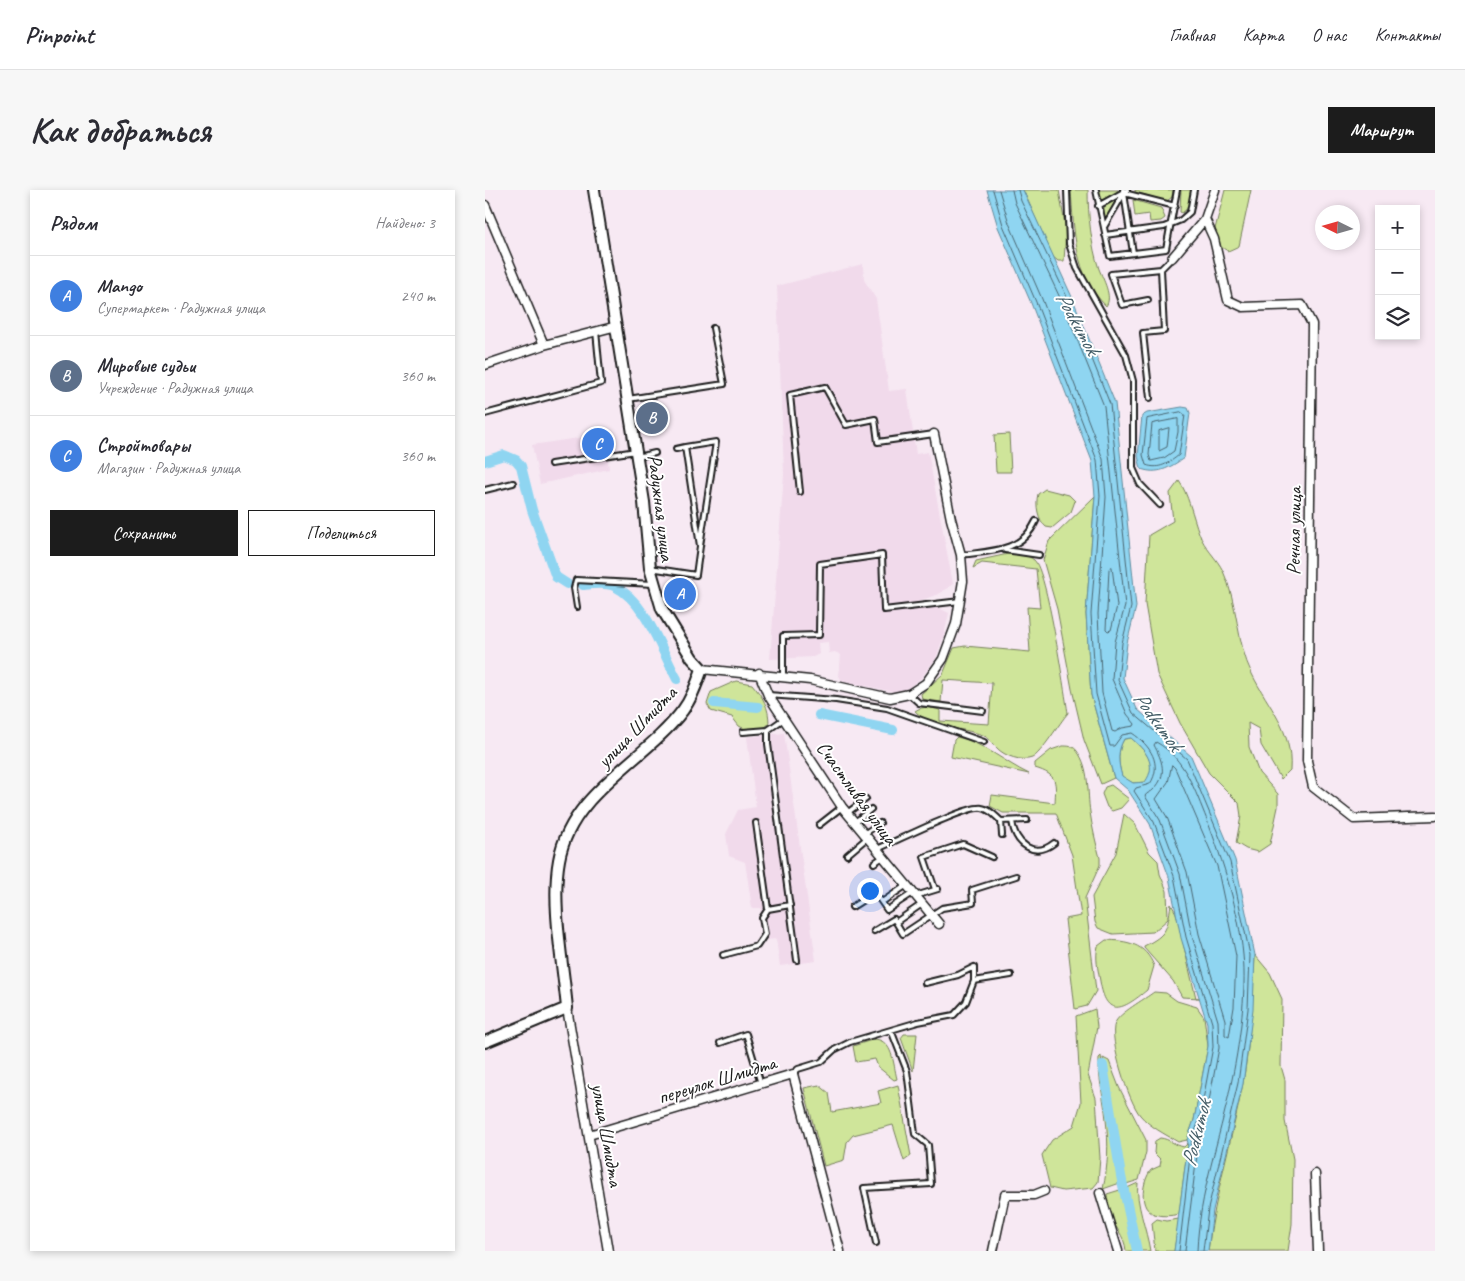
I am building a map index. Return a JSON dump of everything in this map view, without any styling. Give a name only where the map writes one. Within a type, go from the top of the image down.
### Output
[{"type":"street","name":"Радужная улица","points":[[594,190],[628,399],[650,568],[667,620],[692,658],[702,669]]},
{"type":"street","points":[[1172,258],[1205,219],[1215,190]]},
{"type":"street","points":[[485,205],[544,345]]},
{"type":"street","name":"Речная улица","points":[[1205,219],[1214,239],[1229,300],[1243,307],[1303,305],[1313,324],[1307,761],[1313,788],[1354,820],[1435,816]]},
{"type":"street","points":[[485,365],[544,345],[617,326]]},
{"type":"street","points":[[702,669],[759,673],[810,680],[890,698],[909,694],[926,683],[943,659],[956,624],[963,581],[961,555],[951,519],[934,434]]},
{"type":"street","name":"улица Шмидта","points":[[608,1251],[567,1008],[557,885],[559,860],[565,839],[574,821],[595,795],[681,712],[696,688],[702,669]]},
{"type":"street","name":"Счастливая улица","points":[[759,673],[768,695],[785,718],[844,810],[939,924]]},
{"type":"street","points":[[485,1042],[567,1008]]},
{"type":"street","name":"переулок Шмидта","points":[[589,1135],[793,1074],[840,1251]]},
{"type":"street","points":[[1315,1174],[1318,1251]]},
{"type":"street","points":[[993,1251],[1005,1195],[1034,1195],[1044,1191]]},
{"type":"street","points":[[1100,1193],[1118,1251]]},
{"type":"lane","points":[[1067,190],[1069,244],[1074,260],[1126,355],[1133,381],[1133,468],[1140,484],[1160,505]]},
{"type":"lane","points":[[1096,190],[1110,256],[1166,249],[1177,190]]},
{"type":"lane","points":[[1105,235],[1171,225],[1190,212],[1194,190]]},
{"type":"lane","points":[[1098,206],[1125,191],[1175,206]]},
{"type":"lane","points":[[1104,227],[1125,191]]},
{"type":"lane","points":[[1125,191],[1133,253]]},
{"type":"lane","points":[[1148,300],[1122,305],[1111,274],[1161,269],[1172,258]]},
{"type":"lane","points":[[1150,398],[1143,333],[1164,331],[1161,269]]},
{"type":"lane","points":[[628,399],[724,384],[713,328]]},
{"type":"lane","points":[[485,414],[601,383],[596,331]]},
{"type":"lane","points":[[800,492],[790,395],[825,387],[846,425],[875,419],[878,442],[934,434]]},
{"type":"lane","points":[[650,568],[696,575],[716,442],[676,449]]},
{"type":"lane","points":[[685,448],[700,546]]},
{"type":"lane","points":[[551,464],[636,454],[655,454]]},
{"type":"lane","points":[[485,490],[513,483]]},
{"type":"lane","points":[[961,555],[1002,550],[1015,546],[1027,536],[1036,521]]},
{"type":"lane","points":[[1002,550],[1039,555]]},
{"type":"lane","points":[[783,676],[783,636],[819,635],[820,564],[882,555],[884,610],[960,600]]},
{"type":"lane","points":[[577,607],[574,588],[576,580],[654,584]]},
{"type":"lane","points":[[909,694],[919,703],[983,710]]},
{"type":"lane","points":[[768,695],[837,700],[887,708],[983,742]]},
{"type":"lane","points":[[743,732],[768,730],[785,718]]},
{"type":"lane","points":[[768,730],[768,744],[797,960]]},
{"type":"lane","points":[[819,824],[866,799]]},
{"type":"lane","points":[[877,849],[965,811],[981,808],[991,812],[1001,822],[1002,835]]},
{"type":"lane","points":[[855,822],[871,810]]},
{"type":"lane","points":[[1001,822],[1027,820]]},
{"type":"lane","points":[[1012,821],[1017,838],[1028,849],[1040,851],[1054,843]]},
{"type":"lane","points":[[847,855],[880,822]]},
{"type":"lane","points":[[723,955],[757,946],[765,934],[762,918],[768,909],[755,823]]},
{"type":"lane","points":[[852,907],[871,895],[878,897],[887,910],[914,895],[936,889],[924,857],[963,844],[992,857]]},
{"type":"lane","points":[[874,863],[883,857]]},
{"type":"lane","points":[[899,937],[942,908],[973,903],[972,890],[1016,876]]},
{"type":"lane","points":[[881,902],[907,885]]},
{"type":"lane","points":[[896,922],[922,904]]},
{"type":"lane","points":[[768,909],[790,905]]},
{"type":"lane","points":[[874,931],[894,919],[903,934]]},
{"type":"lane","points":[[793,1074],[798,1069],[821,1062],[834,1050],[850,1042],[954,1015],[966,1002],[974,981],[974,967],[958,975],[925,983]]},
{"type":"lane","points":[[974,981],[1011,975]]},
{"type":"lane","points":[[876,1243],[865,1188],[931,1184],[928,1145],[915,1134],[907,1072],[891,1030]]},
{"type":"lane","points":[[720,1043],[746,1034],[761,1084]]},
{"type":"shaded area","points":[[863,264],[864,280],[876,299],[889,391],[907,389],[916,454],[928,452],[953,584],[939,594],[919,601],[920,609],[939,608],[949,613],[944,635],[936,658],[921,678],[907,689],[894,692],[842,681],[839,676],[841,655],[835,652],[829,653],[828,642],[818,643],[819,654],[813,657],[770,659],[784,474],[777,286]]},
{"type":"shaded area","points":[[605,434],[609,469],[540,484],[532,445]]},
{"type":"shaded area","points":[[784,733],[816,961],[780,966],[776,939],[766,940],[761,908],[752,908],[745,862],[729,856],[726,834],[738,810],[756,807],[747,737]]},
{"type":"green space","points":[[1023,190],[1059,190],[1066,231],[1064,261],[1058,261],[1053,257]]},
{"type":"green space","points":[[1071,190],[1088,190],[1092,240],[1099,269],[1108,293],[1106,306],[1087,281],[1082,266],[1075,237]]},
{"type":"green space","points":[[1099,190],[1118,190],[1117,193],[1104,200],[1100,199]]},
{"type":"green space","points":[[1135,190],[1173,190],[1172,197],[1167,201],[1135,192]]},
{"type":"green space","points":[[1181,190],[1193,190],[1189,207],[1182,213],[1180,212]]},
{"type":"green space","points":[[1225,190],[1251,190],[1239,246],[1228,251],[1221,247],[1215,229]]},
{"type":"green space","points":[[1116,200],[1106,218],[1104,218],[1104,207]]},
{"type":"green space","points":[[1133,200],[1161,208],[1165,218],[1161,221],[1150,222],[1149,214],[1135,216]]},
{"type":"green space","points":[[1009,434],[1011,472],[996,472],[994,435]]},
{"type":"green space","points":[[1179,481],[1188,499],[1201,538],[1223,571],[1228,583],[1247,662],[1258,686],[1278,719],[1288,743],[1290,770],[1281,779],[1261,745],[1259,729],[1248,723],[1249,747],[1259,773],[1278,794],[1278,807],[1270,844],[1258,852],[1246,849],[1236,843],[1241,816],[1239,803],[1209,773],[1180,723],[1157,674],[1145,604],[1149,535],[1173,521],[1170,493]]},
{"type":"green space","points":[[1045,489],[1069,495],[1075,501],[1071,512],[1052,528],[1046,527],[1043,524],[1038,512],[1038,494]]},
{"type":"green space","points":[[1095,496],[1086,614],[1091,695],[1114,778],[1101,784],[1084,740],[1057,609],[1043,560],[1049,541]]},
{"type":"green space","points":[[1008,554],[1028,557],[1034,560],[1039,569],[1049,607],[1068,713],[1040,751],[1028,759],[1018,759],[1009,756],[1000,751],[983,735],[938,724],[922,717],[915,711],[921,708],[930,708],[940,710],[940,721],[989,724],[992,683],[943,680],[941,702],[922,699],[921,694],[943,674],[954,648],[965,646],[1030,652],[1027,607],[1040,608],[1036,569],[982,563],[973,568],[976,561]]},
{"type":"green space","points":[[736,681],[752,684],[767,707],[769,724],[762,729],[747,730],[739,726],[732,717],[711,711],[707,704],[711,692]]},
{"type":"green space","points":[[957,737],[985,748],[1029,774],[951,757],[954,740]]},
{"type":"green space","points":[[1131,738],[1145,752],[1150,763],[1151,769],[1146,782],[1133,783],[1122,777],[1119,762],[1120,748],[1124,739]]},
{"type":"green space","points":[[1063,746],[1076,749],[1084,765],[1091,818],[1100,858],[1100,865],[1085,898],[1096,991],[1087,1006],[1075,1009],[1065,919],[1081,916],[1072,855],[1056,813],[1003,813],[990,806],[992,795],[1055,803],[1056,790],[1054,780],[1048,773],[1035,768],[1035,763],[1051,750]]},
{"type":"green space","points":[[1111,785],[1129,799],[1121,808],[1112,811],[1107,807],[1102,794],[1105,787]]},
{"type":"green space","points":[[1124,814],[1135,824],[1149,852],[1158,861],[1160,874],[1167,891],[1168,919],[1153,932],[1113,934],[1098,928],[1095,922],[1092,897],[1116,853]]},
{"type":"green space","points":[[1171,904],[1176,913],[1196,998],[1182,997],[1173,981],[1144,948],[1144,946],[1158,938],[1165,930]]},
{"type":"green space","points":[[1106,940],[1121,941],[1135,945],[1146,952],[1154,966],[1147,990],[1123,1006],[1111,1006],[1103,993],[1097,955],[1098,946]]},
{"type":"green space","points":[[1255,955],[1270,973],[1282,999],[1281,1066],[1285,1080],[1285,1121],[1293,1159],[1292,1224],[1288,1251],[1208,1251],[1215,1209],[1243,1083],[1251,1019]]},
{"type":"green space","points":[[1154,992],[1166,993],[1177,1001],[1197,1007],[1204,1017],[1208,1046],[1194,1120],[1187,1140],[1178,1142],[1148,1123],[1135,1108],[1125,1084],[1114,1042],[1117,1019]]},
{"type":"green space","points":[[1095,1009],[1097,1027],[1088,1075],[1096,1098],[1100,1158],[1098,1182],[1093,1188],[1063,1191],[1050,1188],[1042,1155],[1052,1140],[1074,1126],[1081,1103],[1076,1016]]},
{"type":"green space","points":[[904,1034],[917,1034],[913,1071],[901,1038]]},
{"type":"green space","points":[[875,1039],[881,1041],[889,1048],[897,1079],[894,1080],[878,1067],[875,1059],[856,1062],[853,1046]]},
{"type":"green space","points":[[1101,1056],[1120,1183],[1103,1189],[1108,1146],[1099,1073],[1099,1058]]},
{"type":"green space","points":[[1103,1058],[1109,1061],[1119,1087],[1146,1140],[1146,1152],[1139,1180],[1123,1185]]},
{"type":"green space","points":[[819,1085],[829,1093],[832,1112],[881,1103],[878,1091],[898,1085],[911,1156],[904,1161],[893,1125],[853,1135],[847,1142],[844,1160],[824,1166],[804,1088]]},
{"type":"green space","points":[[1160,1138],[1184,1147],[1188,1143],[1179,1214],[1165,1216],[1152,1213],[1148,1210],[1143,1199],[1144,1186],[1148,1174],[1151,1170],[1160,1166],[1161,1160],[1154,1153],[1155,1141]]},
{"type":"green space","points":[[1138,1183],[1138,1198],[1150,1251],[1139,1251],[1127,1188]]},
{"type":"green space","points":[[1123,1189],[1135,1251],[1126,1251],[1121,1235],[1108,1211],[1107,1194]]},
{"type":"green space","points":[[1157,1219],[1166,1221],[1179,1219],[1174,1251],[1155,1251],[1152,1223]]},
{"type":"water","name":"Podkumok","points":[[987,190],[1023,190],[1072,297],[1115,403],[1136,607],[1127,643],[1123,678],[1137,709],[1191,756],[1235,860],[1255,955],[1253,1009],[1243,1084],[1213,1210],[1208,1251],[1174,1251],[1187,1140],[1194,1120],[1208,1046],[1207,1023],[1181,938],[1169,877],[1150,824],[1128,790],[1114,778],[1091,695],[1086,614],[1095,496],[1092,461],[1031,303],[998,227]],"holes":[[[1131,738],[1145,752],[1150,763],[1150,769],[1145,782],[1133,783],[1122,776],[1119,757],[1124,739]]]},
{"type":"water","points":[[1182,407],[1188,408],[1190,413],[1184,458],[1163,470],[1147,471],[1141,469],[1138,456],[1142,416],[1147,413]]},
{"type":"waterway","points":[[485,461],[504,455],[516,460],[521,466],[532,510],[556,577],[567,584]]},
{"type":"waterway","points":[[583,585],[607,584],[625,593],[644,614],[677,679]]},
{"type":"waterway","points":[[714,703],[758,707]]},
{"type":"waterway","points":[[819,715],[893,730]]},
{"type":"waterway","points":[[1103,1065],[1121,1176],[1137,1251]]},
{"type":"place","name":"Мировые судьи","points":[[652,418]]},
{"type":"place","name":"Стройтовары","points":[[598,444]]},
{"type":"place","name":"Mango","points":[[680,594]]}]
